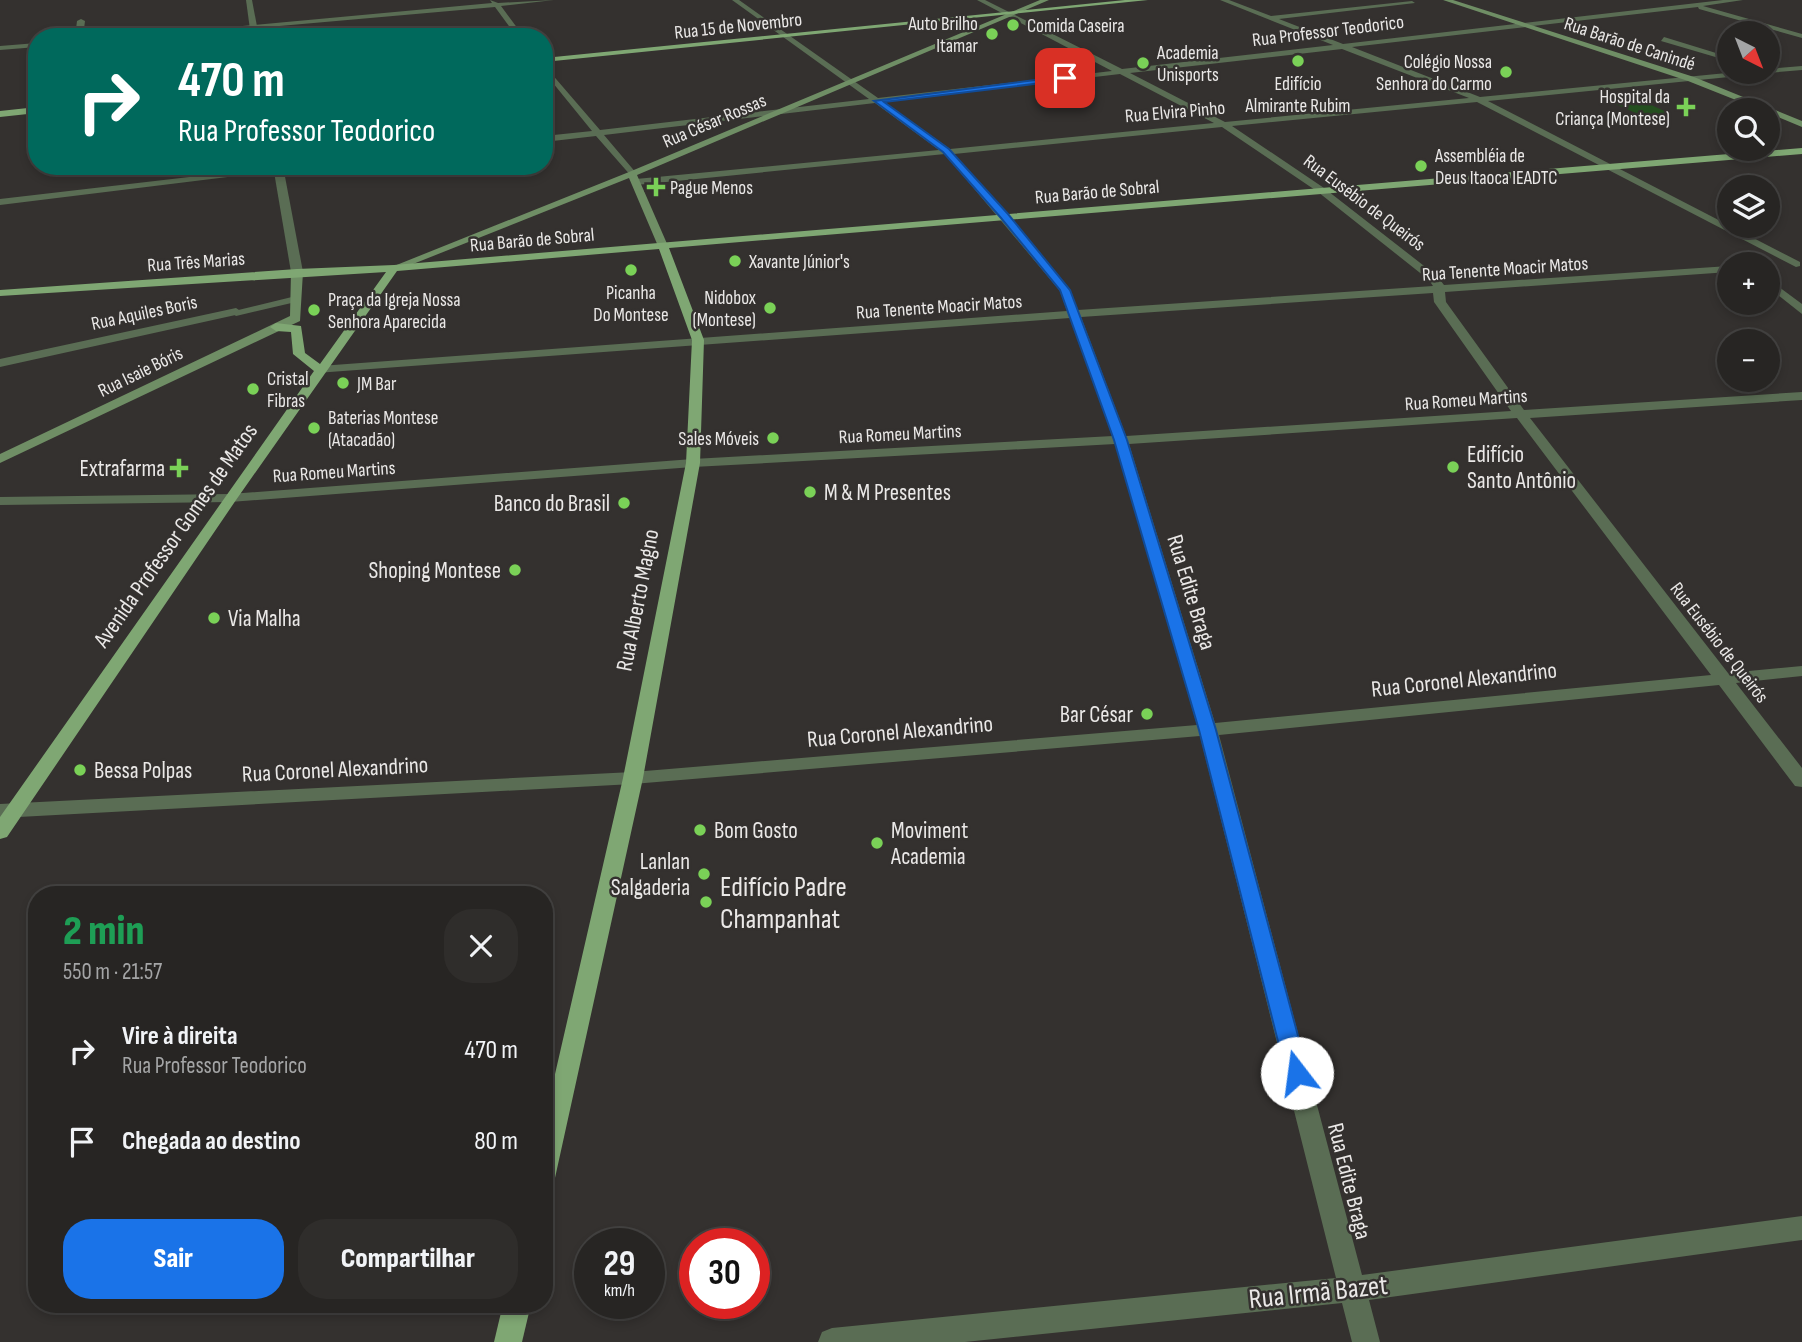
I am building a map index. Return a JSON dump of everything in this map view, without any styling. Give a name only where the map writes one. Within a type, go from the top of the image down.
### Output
[{"type":"main road","name":"Rua César Rossas","points":[[394,268],[634,178],[851,81],[1046,0]]},
{"type":"main road","name":"Rua 15 de Novembro","points":[[553,59],[1145,0]]},
{"type":"main road","name":"Rua Barão de Canindé","points":[[1446,0],[1691,79],[1802,124]]},
{"type":"main road","points":[[0,114],[28,111]]},
{"type":"main road","name":"Rua Barão de Sobral","points":[[394,268],[1802,151]]},
{"type":"main road","name":"Rua Alberto Magno","points":[[553,1138],[633,778],[693,463],[698,340],[634,178]]},
{"type":"main road","name":"Rua Três Marias","points":[[0,292],[394,268]]},
{"type":"main road","name":"Avenida Professor Gomes de Matos","points":[[0,832],[7,811],[394,268]]},
{"type":"main road","points":[[296,299],[297,272]]},
{"type":"main road","name":"Rua Isaie Bóris","points":[[0,459],[296,318],[296,299]]},
{"type":"main road","points":[[276,327],[297,329],[299,354],[320,370]]},
{"type":"main road","points":[[508,1342],[515,1313]]},
{"type":"street","points":[[249,0],[254,28]]},
{"type":"street","points":[[222,28],[495,2],[551,0]]},
{"type":"street","name":"Rua Edite Braga","points":[[735,0],[946,150],[1065,290],[1121,440],[1208,730],[1366,1342]]},
{"type":"street","name":"Rua Eusébio de Queirós","points":[[980,0],[1223,124],[1321,190],[1433,278],[1439,290],[1440,302],[1521,415],[1802,781]]},
{"type":"street","points":[[1223,0],[1476,98],[1799,264]]},
{"type":"street","name":"Rua Professor Teodorico","points":[[553,138],[1740,0]]},
{"type":"street","points":[[495,2],[514,28]]},
{"type":"street","points":[[1268,18],[1412,3]]},
{"type":"street","points":[[1693,6],[1802,36]]},
{"type":"street","points":[[80,28],[81,21]]},
{"type":"street","points":[[1664,39],[1717,56]]},
{"type":"street","points":[[0,48],[28,46]]},
{"type":"street","points":[[1780,70],[1802,68]]},
{"type":"street","name":"Rua Elvira Pinho","points":[[634,178],[1717,76]]},
{"type":"street","name":"Rua Alberto Magno","points":[[553,77],[634,178]]},
{"type":"street","points":[[0,202],[221,175]]},
{"type":"street","points":[[279,175],[297,272]]},
{"type":"street","points":[[1780,266],[1799,264]]},
{"type":"street","name":"Rua Tenente Moacir Matos","points":[[320,370],[698,340],[1717,271]]},
{"type":"street","points":[[1780,292],[1802,310]]},
{"type":"street","name":"Rua Aquiles Boris","points":[[0,363],[296,299]]},
{"type":"street","name":"Rua Romeu Martins","points":[[0,502],[230,498],[693,463],[1121,440],[1802,396]]},
{"type":"street","name":"Rua Coronel Alexandrino","points":[[7,811],[633,778],[1208,730],[1802,671]]},
{"type":"street","name":"Rua Irmã Bazet","points":[[832,1342],[1352,1289],[1802,1228]]},
{"type":"green space","points":[[1638,99],[1671,114],[1642,116],[1609,101]]},
{"type":"place","name":"Comida Caseira","points":[[1013,25]]},
{"type":"place","name":"Auto Brilho Itamar","points":[[992,34]]},
{"type":"place","name":"Edifício Almirante Rubim","points":[[1298,61]]},
{"type":"place","name":"Academia Unisports","points":[[1143,63]]},
{"type":"place","name":"Colégio Nossa Senhora do Carmo","points":[[1506,72]]},
{"type":"place","name":"Hospital da Criança (Montese)","points":[[1686,107]]},
{"type":"place","name":"Assembléia de Deus Itaoca IEADTC","points":[[1421,166]]},
{"type":"place","name":"Pague Menos","points":[[656,187]]},
{"type":"place","name":"Xavante Júnior's","points":[[735,261]]},
{"type":"place","name":"Picanha Do Montese","points":[[631,270]]},
{"type":"place","name":"Nidobox (Montese)","points":[[770,308]]},
{"type":"place","name":"Praça da Igreja Nossa Senhora Aparecida","points":[[314,310]]},
{"type":"place","name":"JM Bar","points":[[343,383]]},
{"type":"place","name":"Cristal Fibras","points":[[253,389]]},
{"type":"place","name":"Baterias Montese (Atacadão)","points":[[314,428]]},
{"type":"place","name":"Sales Móveis","points":[[773,438]]},
{"type":"place","name":"Edifício Santo Antônio","points":[[1453,467]]},
{"type":"place","name":"Extrafarma","points":[[179,468]]},
{"type":"place","name":"M & M Presentes","points":[[810,492]]},
{"type":"place","name":"Banco do Brasil","points":[[624,503]]},
{"type":"place","name":"Shoping Montese","points":[[515,570]]},
{"type":"place","name":"Via Malha","points":[[214,618]]},
{"type":"place","name":"Bar César","points":[[1147,714]]},
{"type":"place","name":"Bessa Polpas","points":[[80,770]]},
{"type":"place","name":"Bom Gosto","points":[[700,830]]},
{"type":"place","name":"Moviment Academia","points":[[877,843]]},
{"type":"place","name":"Lanlan Salgaderia","points":[[704,874]]},
{"type":"place","name":"Edifício Padre Champanhat","points":[[706,902]]},
{"type":"route","points":[[1065,78],[878,101],[946,150],[1065,290],[1121,440],[1208,730],[1297,1073]]}]
